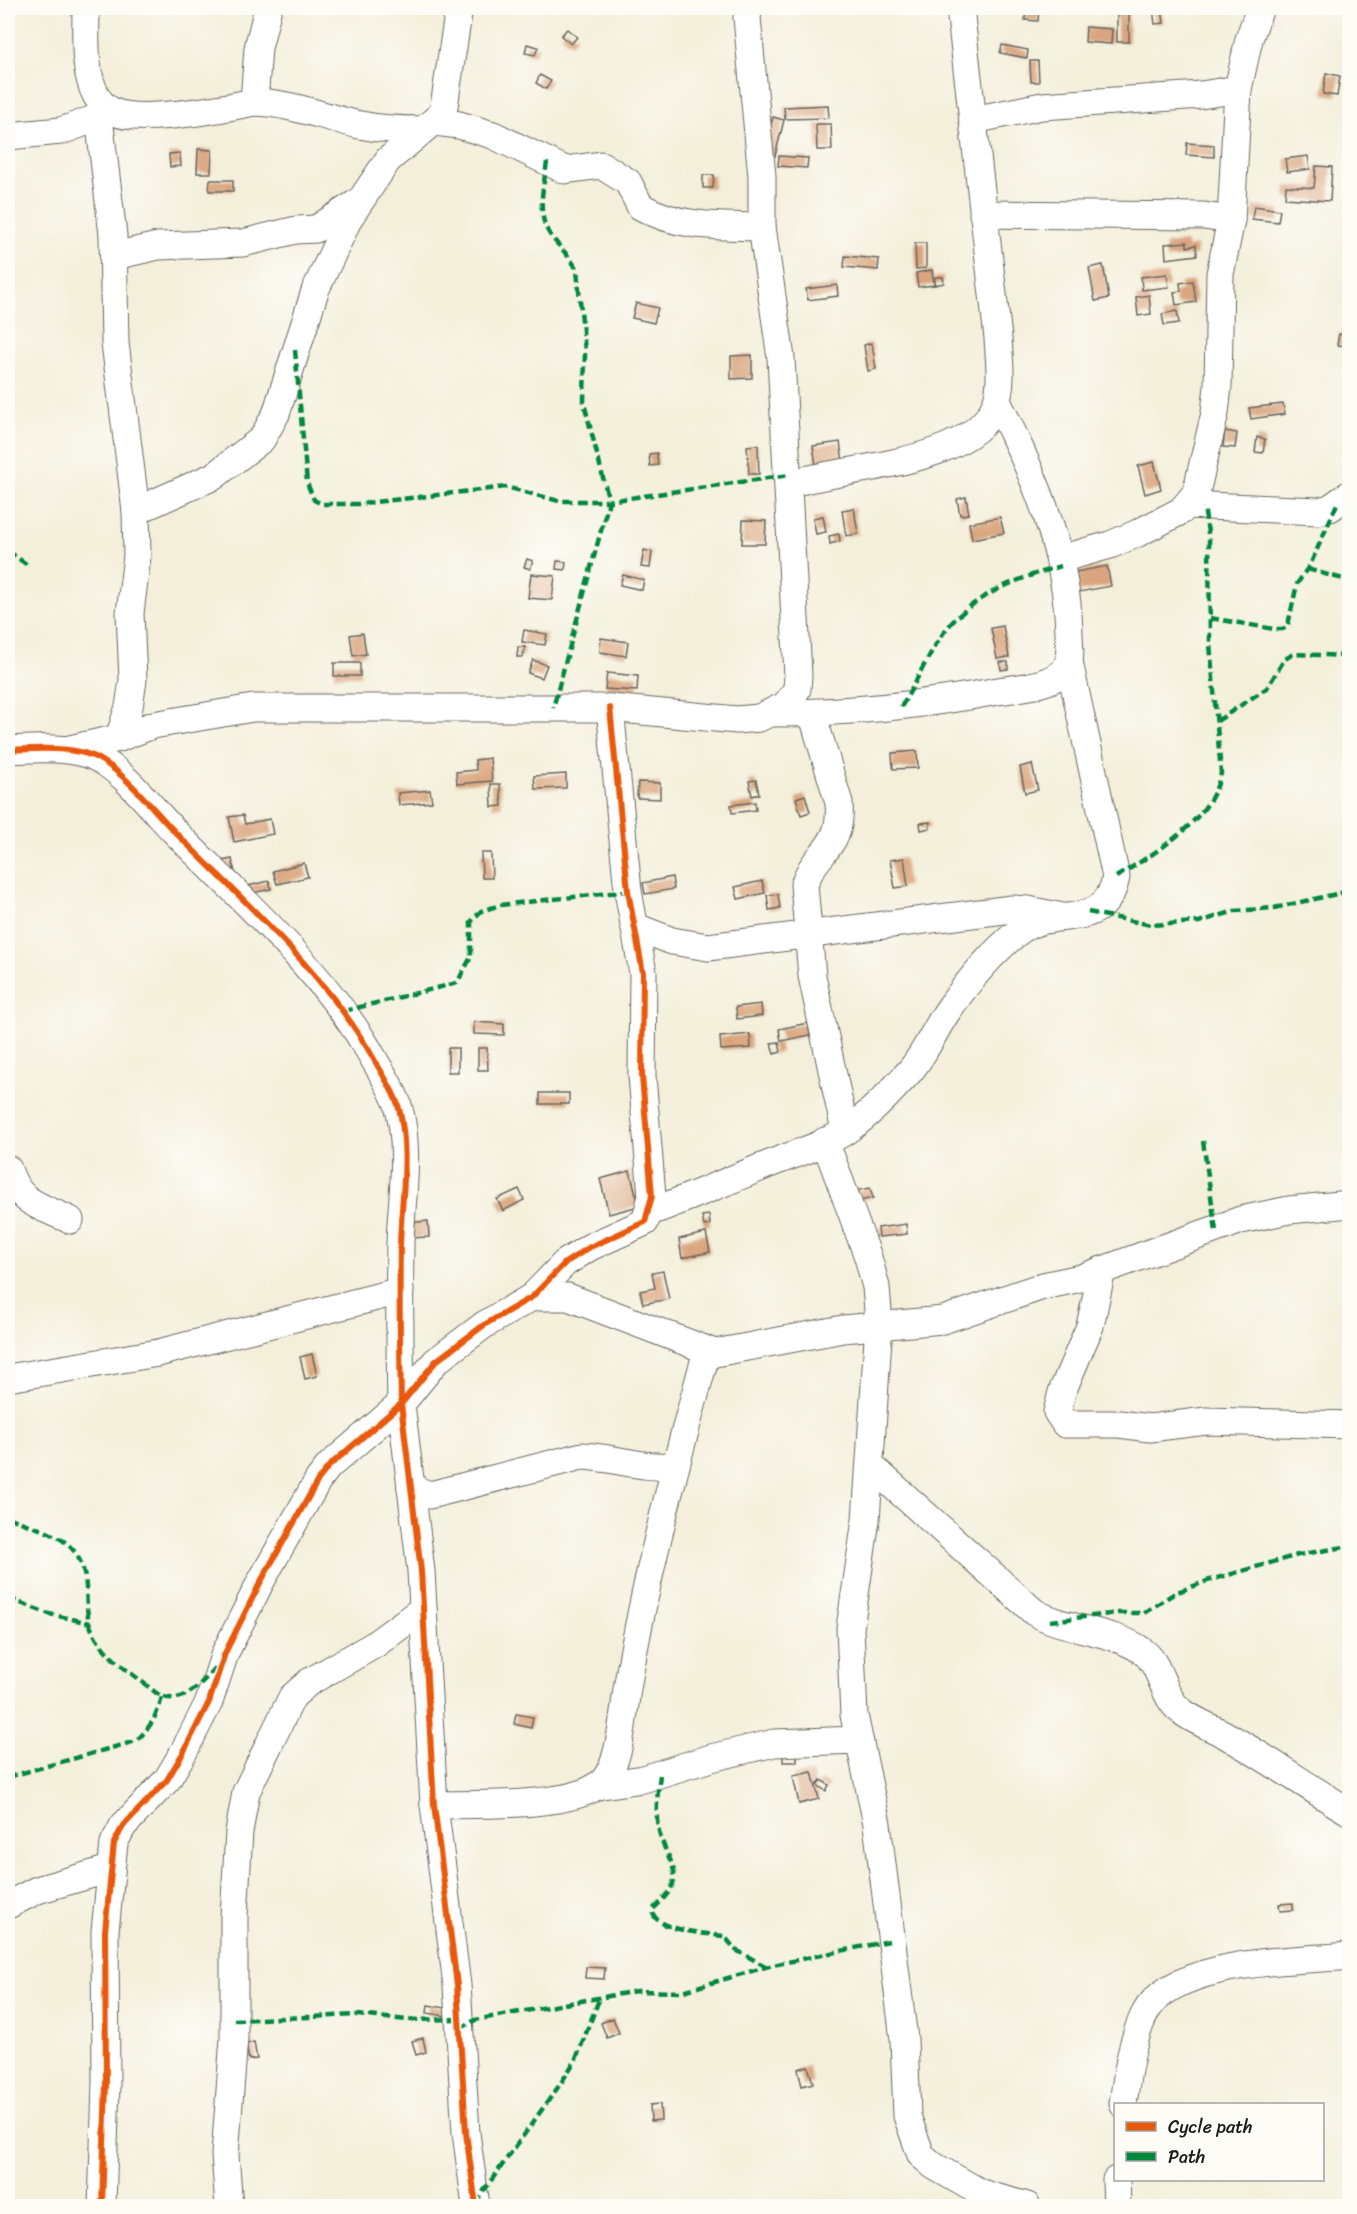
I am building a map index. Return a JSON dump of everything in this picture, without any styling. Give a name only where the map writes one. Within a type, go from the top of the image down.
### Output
[{"type":"street","points":[[86,8],[90,75],[95,94],[106,115],[114,256],[115,344],[136,511],[137,556],[130,613],[133,680],[129,707],[119,738]]},
{"type":"street","points":[[254,102],[258,48],[268,8]]},
{"type":"street","points":[[136,511],[214,476],[262,439],[276,414],[315,291],[358,202],[388,160],[443,113],[447,101],[459,8]]},
{"type":"street","points":[[749,8],[747,18],[762,176],[762,227],[781,358],[798,675],[797,689],[792,698],[773,713]]},
{"type":"street","points":[[789,484],[939,449],[975,431],[991,414],[997,401],[1000,382],[998,338],[960,8]]},
{"type":"street","points":[[1060,559],[1138,534],[1187,505],[1196,493],[1215,412],[1218,386],[1220,274],[1231,220],[1238,89],[1249,39],[1260,8]]},
{"type":"street","points":[[973,120],[1042,106],[1201,95],[1238,89]]},
{"type":"street","points":[[8,136],[60,131],[106,115],[152,116],[254,102],[308,110],[358,124],[393,130],[459,125],[493,135],[565,170],[601,165],[628,182],[640,206],[680,222],[712,226],[762,227]]},
{"type":"street","points":[[114,256],[158,246],[243,243],[296,230],[316,229],[358,202]]},
{"type":"street","points":[[983,214],[1204,216],[1231,220]]},
{"type":"street","points":[[650,1212],[835,1136],[862,1119],[912,1069],[935,1035],[950,1007],[995,954],[1020,930],[1038,922],[1065,918],[1104,906],[1113,893],[1116,877],[1069,662],[1069,615],[1060,559],[1054,535],[1030,471],[997,401]]},
{"type":"street","points":[[1187,505],[1318,511],[1340,503],[1350,494]]},
{"type":"street","points":[[66,750],[119,738],[153,725],[253,708],[610,708],[737,720],[773,713],[873,711],[1023,687],[1051,679],[1063,672],[1069,662]]},
{"type":"street","points":[[102,2206],[106,2084],[105,1931],[114,1843],[123,1826],[167,1780],[196,1731],[209,1702],[225,1653],[303,1502],[329,1466],[401,1404],[436,1361],[484,1325],[532,1297],[565,1263],[590,1247],[641,1226],[650,1212],[652,1196],[642,1076],[643,972],[628,891],[610,708]]},
{"type":"street","points":[[812,713],[839,803],[840,819],[835,839],[808,873],[804,885],[812,976],[835,1136],[876,1287],[879,1323],[866,1520],[850,1628],[854,1715],[877,1824],[904,2039],[908,2116],[921,2155],[933,2166],[981,2193],[1027,2206]]},
{"type":"street","points":[[8,750],[66,750],[93,756],[108,765],[134,788],[285,942],[344,1011],[364,1040],[398,1105],[403,1131],[400,1292],[401,1404],[423,1610],[434,1805],[457,1985],[466,2133],[476,2206]]},
{"type":"street","points":[[636,927],[672,941],[708,947],[940,920],[1012,909],[1065,918]]},
{"type":"street","points":[[8,1169],[14,1188],[21,1196],[70,1220]]},
{"type":"street","points":[[532,1297],[568,1297],[707,1351],[728,1351],[879,1323],[943,1320],[1012,1295],[1102,1270],[1241,1220],[1289,1210],[1350,1204]]},
{"type":"street","points":[[1102,1270],[1090,1326],[1062,1392],[1057,1412],[1065,1424],[1119,1424],[1150,1428],[1206,1421],[1350,1425]]},
{"type":"street","points":[[8,1378],[158,1353],[400,1292]]},
{"type":"street","points":[[596,1786],[609,1775],[616,1757],[635,1645],[675,1464],[707,1351]]},
{"type":"street","points":[[411,1488],[430,1495],[582,1456],[606,1457],[661,1467],[675,1464]]},
{"type":"street","points":[[871,1466],[1034,1612],[1050,1622],[1075,1626],[1140,1648],[1150,1659],[1172,1702],[1180,1711],[1230,1737],[1350,1812]]},
{"type":"street","points":[[229,2206],[225,2155],[234,2038],[234,1916],[239,1832],[246,1792],[292,1697],[309,1682],[374,1645],[423,1610]]},
{"type":"street","points":[[434,1805],[542,1801],[580,1793],[596,1786],[644,1779],[723,1755],[774,1743],[859,1740]]},
{"type":"street","points":[[8,1905],[37,1890],[110,1869]]},
{"type":"street","points":[[1124,2103],[1128,2061],[1145,2014],[1157,1998],[1174,1985],[1204,1974],[1304,1957],[1350,1956]]},
{"type":"street","points":[[1116,2181],[1117,2206]]},
{"type":"building","points":[[1026,8],[1039,8],[1038,21],[1025,20]]},
{"type":"building","points":[[1153,8],[1162,8],[1164,23],[1155,24]]},
{"type":"building","points":[[1117,14],[1129,14],[1129,42],[1117,42]]},
{"type":"building","points":[[1086,27],[1112,29],[1111,44],[1085,42]]},
{"type":"building","points":[[567,29],[577,37],[571,44],[561,36]]},
{"type":"building","points":[[527,44],[538,47],[535,55],[525,53]]},
{"type":"building","points":[[1002,45],[1028,50],[1027,58],[1000,53]]},
{"type":"building","points":[[1030,61],[1038,61],[1039,82],[1031,82]]},
{"type":"building","points":[[1326,73],[1340,76],[1337,96],[1323,94]]},
{"type":"building","points":[[540,75],[551,81],[546,89],[536,83]]},
{"type":"building","points":[[828,105],[829,118],[785,119],[784,107]]},
{"type":"building","points":[[773,117],[784,120],[775,156],[763,153]]},
{"type":"building","points":[[816,124],[831,124],[832,150],[817,150]]},
{"type":"building","points":[[1187,143],[1214,145],[1214,157],[1186,155]]},
{"type":"building","points":[[198,149],[212,150],[211,173],[197,173]]},
{"type":"building","points":[[180,153],[181,166],[170,167],[169,154]]},
{"type":"building","points":[[779,156],[808,158],[807,168],[778,166]]},
{"type":"building","points":[[1308,156],[1310,169],[1287,172],[1285,159]]},
{"type":"building","points":[[1316,166],[1332,167],[1330,201],[1285,198],[1286,186],[1314,188]]},
{"type":"building","points":[[703,175],[714,175],[713,188],[703,188]]},
{"type":"building","points":[[210,180],[233,180],[233,191],[209,191]]},
{"type":"building","points":[[1254,206],[1280,210],[1278,222],[1252,219]]},
{"type":"building","points":[[1187,242],[1187,247],[1196,245],[1197,255],[1166,259],[1165,244]]},
{"type":"building","points":[[915,243],[926,243],[926,268],[916,269]]},
{"type":"building","points":[[845,256],[879,259],[878,270],[844,267]]},
{"type":"building","points":[[1103,265],[1109,298],[1095,301],[1089,268]]},
{"type":"building","points":[[932,270],[934,285],[918,287],[916,273]]},
{"type":"building","points":[[1167,274],[1169,287],[1142,290],[1141,277]]},
{"type":"building","points":[[935,277],[943,277],[944,283],[935,285]]},
{"type":"building","points":[[1193,281],[1196,302],[1176,305],[1174,292],[1181,291],[1180,283]]},
{"type":"building","points":[[837,285],[838,296],[808,300],[806,289]]},
{"type":"building","points":[[1149,295],[1151,314],[1138,316],[1136,297]]},
{"type":"building","points":[[636,303],[658,308],[654,323],[632,318]]},
{"type":"building","points":[[1177,311],[1179,323],[1164,325],[1162,314]]},
{"type":"building","points":[[1339,334],[1350,335],[1350,346],[1337,345]]},
{"type":"building","points":[[872,343],[876,369],[868,371],[864,345]]},
{"type":"building","points":[[752,355],[752,378],[731,379],[731,356]]},
{"type":"building","points":[[1283,404],[1285,414],[1251,419],[1249,408]]},
{"type":"building","points":[[1225,431],[1237,433],[1235,448],[1223,447]]},
{"type":"building","points":[[1257,437],[1265,439],[1263,453],[1255,452]]},
{"type":"building","points":[[840,442],[843,461],[816,465],[813,446]]},
{"type":"building","points":[[758,445],[759,474],[749,474],[747,446]]},
{"type":"building","points":[[657,453],[658,465],[650,466],[649,454]]},
{"type":"building","points":[[1154,462],[1161,489],[1145,494],[1138,466]]},
{"type":"building","points":[[966,497],[969,514],[960,515],[957,499]]},
{"type":"building","points":[[854,508],[858,534],[846,536],[842,510]]},
{"type":"building","points":[[823,516],[826,532],[816,534],[813,518]]},
{"type":"building","points":[[1000,517],[1004,533],[972,539],[969,523]]},
{"type":"building","points":[[743,520],[766,521],[765,544],[742,544]]},
{"type":"building","points":[[839,534],[840,541],[830,544],[829,536]]},
{"type":"building","points":[[644,550],[652,552],[650,568],[641,567]]},
{"type":"building","points":[[527,559],[533,561],[530,569],[524,567]]},
{"type":"building","points":[[557,561],[566,562],[565,570],[556,569]]},
{"type":"building","points":[[1107,566],[1111,586],[1074,593],[1070,573]]},
{"type":"building","points":[[531,574],[555,576],[552,600],[528,598]]},
{"type":"building","points":[[623,575],[644,580],[642,590],[620,585]]},
{"type":"building","points":[[1003,626],[1009,657],[997,659],[991,628]]},
{"type":"building","points":[[524,630],[547,634],[545,645],[522,642]]},
{"type":"building","points":[[363,633],[366,654],[353,656],[350,635]]},
{"type":"building","points":[[601,638],[628,642],[626,656],[600,652]]},
{"type":"building","points":[[518,647],[525,647],[523,657],[517,657]]},
{"type":"building","points":[[533,660],[547,665],[542,678],[528,673]]},
{"type":"building","points":[[1000,662],[1008,662],[1008,669],[1001,670]]},
{"type":"building","points":[[334,663],[360,663],[360,676],[334,676]]},
{"type":"building","points":[[607,673],[638,676],[637,691],[605,689]]},
{"type":"building","points":[[917,751],[918,768],[893,769],[892,753]]},
{"type":"building","points":[[490,758],[492,781],[457,784],[456,772],[476,770],[475,760]]},
{"type":"building","points":[[1032,764],[1038,790],[1025,793],[1020,767]]},
{"type":"building","points":[[566,774],[566,788],[535,789],[534,776]]},
{"type":"building","points":[[756,780],[759,794],[752,796],[749,781]]},
{"type":"building","points":[[638,782],[660,783],[660,799],[637,798]]},
{"type":"building","points":[[491,784],[500,784],[502,806],[492,807]]},
{"type":"building","points":[[430,790],[432,802],[399,805],[398,793]]},
{"type":"building","points":[[805,795],[810,812],[801,815],[796,798]]},
{"type":"building","points":[[755,802],[756,810],[732,813],[731,805]]},
{"type":"building","points":[[243,815],[245,824],[270,819],[273,834],[234,842],[229,817]]},
{"type":"building","points":[[930,822],[930,828],[921,830],[920,823]]},
{"type":"building","points":[[481,853],[491,853],[492,878],[482,878]]},
{"type":"building","points":[[904,858],[908,886],[895,888],[890,860]]},
{"type":"building","points":[[232,859],[236,878],[222,861]]},
{"type":"building","points":[[304,863],[308,877],[277,884],[273,871]]},
{"type":"building","points":[[672,877],[674,889],[645,894],[643,883]]},
{"type":"building","points":[[269,881],[271,889],[244,895],[243,887]]},
{"type":"building","points":[[762,881],[765,893],[738,899],[735,887]]},
{"type":"building","points":[[778,894],[780,908],[769,910],[767,895]]},
{"type":"building","points":[[761,1004],[762,1016],[737,1019],[736,1007]]},
{"type":"building","points":[[474,1022],[504,1024],[504,1035],[474,1034]]},
{"type":"building","points":[[808,1023],[810,1035],[781,1041],[779,1029]]},
{"type":"building","points":[[750,1034],[751,1048],[721,1050],[720,1037]]},
{"type":"building","points":[[779,1042],[781,1052],[774,1054],[771,1043]]},
{"type":"building","points":[[448,1048],[458,1048],[458,1072],[448,1072]]},
{"type":"building","points":[[478,1048],[487,1048],[488,1070],[478,1070]]},
{"type":"building","points":[[540,1093],[569,1093],[569,1104],[540,1104]]},
{"type":"building","points":[[630,1171],[639,1206],[609,1214],[600,1179]]},
{"type":"building","points":[[870,1188],[873,1198],[851,1203],[848,1192]]},
{"type":"building","points":[[519,1189],[524,1200],[503,1211],[497,1199]]},
{"type":"building","points":[[709,1215],[710,1225],[704,1226],[702,1216]]},
{"type":"building","points":[[428,1221],[429,1237],[408,1238],[406,1223]]},
{"type":"building","points":[[906,1224],[907,1234],[879,1237],[878,1228]]},
{"type":"building","points":[[706,1233],[710,1252],[682,1258],[679,1239]]},
{"type":"building","points":[[663,1271],[669,1299],[643,1304],[640,1291],[655,1288],[652,1273]]},
{"type":"building","points":[[312,1354],[317,1376],[305,1379],[300,1357]]},
{"type":"building","points":[[516,1714],[533,1717],[531,1728],[514,1724]]},
{"type":"building","points":[[783,1752],[797,1752],[797,1762],[783,1762]]},
{"type":"building","points":[[812,1772],[819,1799],[799,1804],[793,1776]]},
{"type":"building","points":[[821,1780],[829,1785],[826,1791],[817,1785]]},
{"type":"building","points":[[1293,1903],[1293,1910],[1280,1911],[1279,1904]]},
{"type":"building","points":[[586,1967],[605,1968],[604,1979],[585,1978]]},
{"type":"building","points":[[428,2005],[446,2008],[445,2016],[427,2013]]},
{"type":"building","points":[[613,2018],[619,2033],[607,2038],[601,2023]]},
{"type":"building","points":[[423,2038],[426,2052],[416,2055],[412,2041]]},
{"type":"building","points":[[254,2042],[257,2059],[249,2060],[246,2044]]},
{"type":"building","points":[[808,2066],[813,2083],[802,2086],[798,2069]]},
{"type":"building","points":[[660,2104],[661,2120],[651,2121],[650,2105]]},
{"type":"marked path","points":[[547,162],[542,200],[543,219],[551,236],[577,270],[585,351],[584,403],[609,501],[553,708]]},
{"type":"marked path","points":[[295,350],[307,483],[314,500],[322,504],[358,504],[506,487],[559,501],[609,501],[789,475]]},
{"type":"marked path","points":[[1210,618],[1274,629],[1283,629],[1288,625],[1297,584],[1311,563],[1337,504]]},
{"type":"marked path","points":[[1116,877],[1164,846],[1194,821],[1206,806],[1221,773],[1210,644],[1209,539],[1204,507]]},
{"type":"marked path","points":[[8,551],[29,566]]},
{"type":"marked path","points":[[901,707],[936,645],[948,627],[960,615],[1000,588],[1061,566]]},
{"type":"marked path","points":[[1307,569],[1350,581]]},
{"type":"marked path","points":[[1217,721],[1267,688],[1284,660],[1293,654],[1350,656]]},
{"type":"marked path","points":[[344,1011],[457,983],[471,957],[471,922],[481,911],[500,905],[628,891]]},
{"type":"marked path","points":[[1088,912],[1151,925],[1199,922],[1235,911],[1274,908],[1350,891]]},
{"type":"marked path","points":[[1203,1141],[1216,1231]]},
{"type":"marked path","points":[[8,1517],[49,1533],[70,1546],[83,1570],[88,1616],[98,1641],[113,1658],[155,1692],[164,1697],[182,1697],[197,1687],[217,1666]]},
{"type":"marked path","points":[[1050,1621],[1118,1613],[1144,1613],[1175,1593],[1207,1581],[1298,1555],[1350,1546]]},
{"type":"marked path","points":[[8,1598],[49,1614],[90,1623]]},
{"type":"marked path","points":[[8,1777],[136,1741],[152,1721],[162,1697]]},
{"type":"marked path","points":[[660,1775],[657,1821],[674,1869],[674,1878],[665,1897],[653,1909],[654,1916],[660,1922],[681,1930],[724,1936],[736,1950],[767,1967]]},
{"type":"marked path","points":[[460,2029],[475,2020],[637,1991],[680,1992],[773,1965],[889,1941]]},
{"type":"marked path","points":[[475,2203],[576,2059],[600,1997]]},
{"type":"marked path","points":[[234,2020],[358,2015],[407,2020],[459,2019]]},
{"type":"cycle path","points":[[476,2206],[466,2133],[457,1985],[434,1805],[421,1571],[401,1404],[436,1361],[484,1325],[532,1297],[565,1263],[590,1247],[645,1222],[652,1196],[642,1076],[643,973],[628,891],[610,708]]},
{"type":"cycle path","points":[[8,750],[51,749],[83,753],[104,762],[126,780],[257,913],[333,998],[391,1088],[398,1105],[404,1139],[400,1265],[401,1404],[329,1466],[318,1480],[260,1583],[225,1653],[209,1702],[183,1753],[167,1780],[123,1826],[114,1843],[105,1931],[106,2084],[102,2206]]}]
